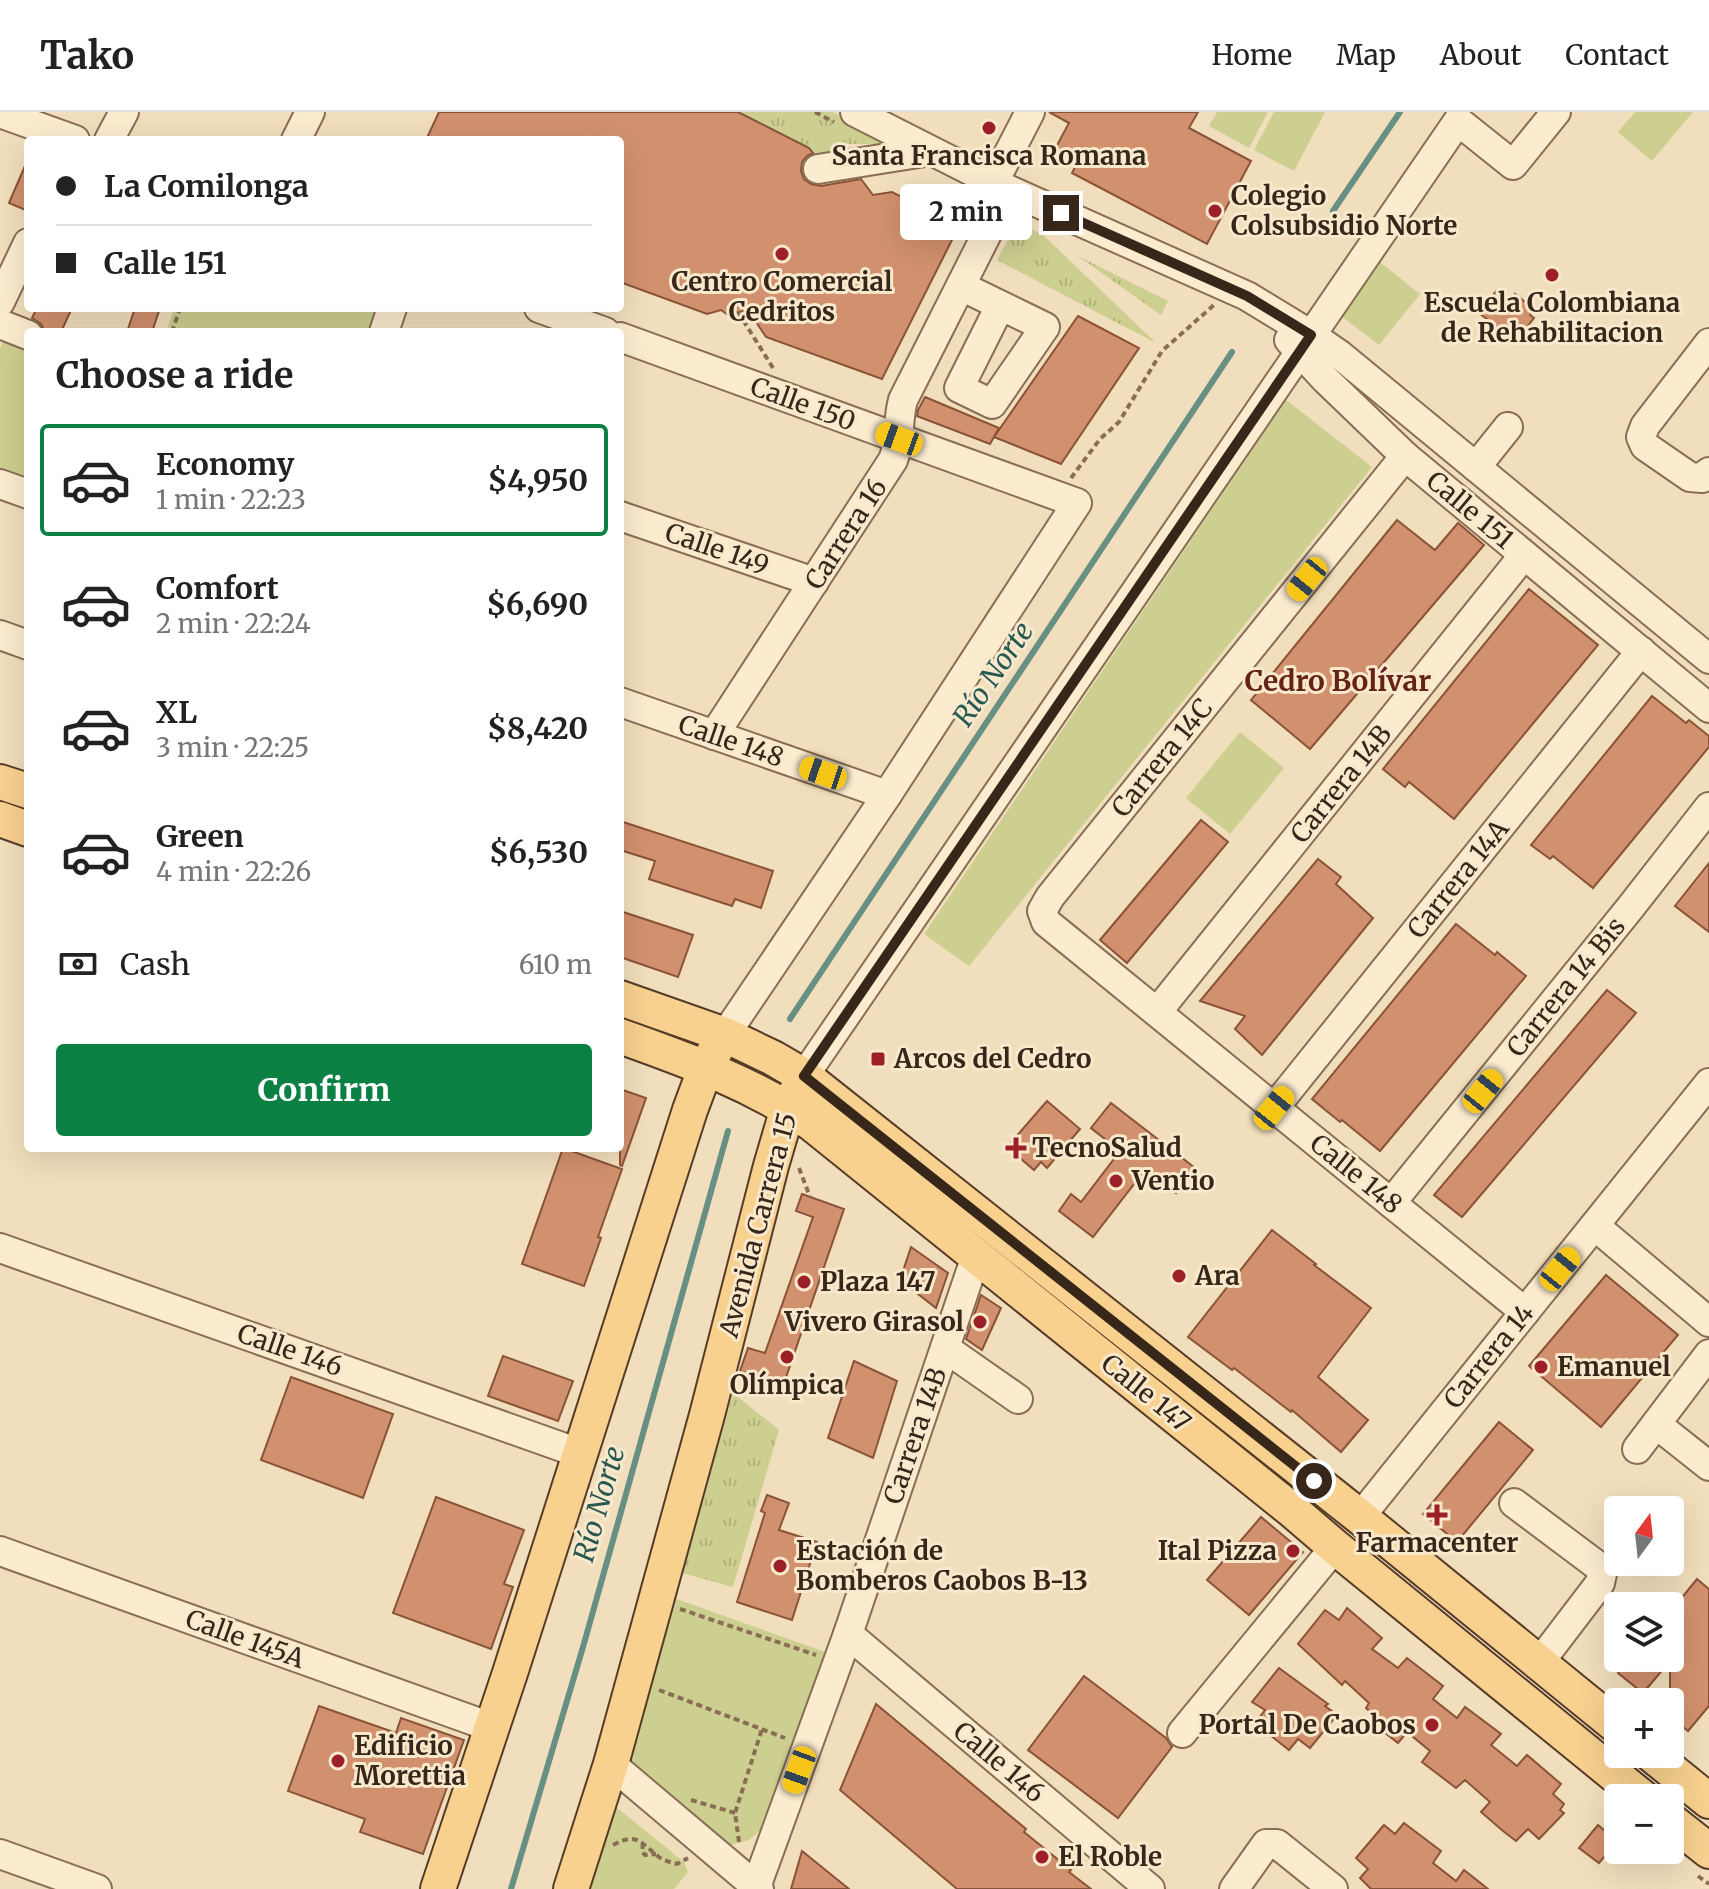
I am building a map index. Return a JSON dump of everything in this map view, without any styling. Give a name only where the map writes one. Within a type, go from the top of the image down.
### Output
[{"type":"main road","name":"Calle 147","points":[[624,999],[725,1035],[804,1076],[1360,1517],[1604,1716]]},
{"type":"main road","points":[[438,1889],[706,1067],[725,1035]]},
{"type":"main road","name":"Calle 147","points":[[624,1037],[733,1079],[811,1123],[1626,1784]]},
{"type":"main road","name":"Avenida Carrera 15","points":[[571,1889],[611,1764],[707,1415],[769,1171],[788,1108],[804,1076]]},
{"type":"main road","points":[[1668,1768],[1709,1801]]},
{"type":"main road","points":[[1684,1831],[1709,1851]]},
{"type":"street","points":[[111,136],[124,112]]},
{"type":"street","points":[[298,136],[310,112]]},
{"type":"street","name":"Calle 151","points":[[855,112],[1002,186],[1247,296],[1305,343],[1340,355],[1709,659]]},
{"type":"street","name":"Carrera 16","points":[[714,735],[893,460],[899,439],[898,419],[903,400],[961,286],[1030,112]]},
{"type":"street","name":"Avenida Carrera 15","points":[[804,1076],[1458,121],[1513,165],[1556,112]]},
{"type":"street","points":[[0,113],[64,136]]},
{"type":"street","points":[[818,169],[931,151]]},
{"type":"street","points":[[0,302],[24,251]]},
{"type":"street","points":[[961,286],[1000,306]]},
{"type":"street","points":[[545,312],[566,325]]},
{"type":"street","points":[[0,324],[24,333]]},
{"type":"street","name":"Calle 150","points":[[624,338],[1077,503],[887,795]]},
{"type":"street","name":"Calle 151","points":[[1305,343],[1325,379],[1405,456],[1709,708]]},
{"type":"street","points":[[1709,343],[1645,426],[1641,437],[1645,446],[1690,477],[1702,478],[1709,472]]},
{"type":"street","points":[[1476,467],[1508,427]]},
{"type":"street","name":"Carrera 14C","points":[[1042,911],[1050,897],[1405,456]]},
{"type":"street","points":[[0,484],[24,493]]},
{"type":"street","name":"Calle 149","points":[[624,517],[814,582]]},
{"type":"street","name":"Carrera 14B","points":[[1157,1012],[1524,555]]},
{"type":"street","points":[[0,635],[24,644]]},
{"type":"street","name":"Carrera 14A","points":[[1274,1108],[1641,651]]},
{"type":"street","name":"Calle 148","points":[[624,703],[887,795]]},
{"type":"street","points":[[725,1035],[887,795]]},
{"type":"street","name":"Carrera 14 Bis","points":[[1391,1203],[1709,807]]},
{"type":"street","name":"Calle 148","points":[[1042,911],[1046,922],[1525,1312]]},
{"type":"street","name":"Carrera 14","points":[[1360,1517],[1709,1083]]},
{"type":"street","points":[[1595,1226],[1709,1322]]},
{"type":"street","name":"Calle 146","points":[[0,1248],[579,1453]]},
{"type":"street","name":"Carrera 14B","points":[[758,1888],[976,1256]]},
{"type":"street","points":[[945,1348],[1018,1399]]},
{"type":"street","points":[[1637,1449],[1709,1354]]},
{"type":"street","points":[[1656,1424],[1709,1466]]},
{"type":"street","points":[[1514,1503],[1598,1566],[1602,1574],[1600,1583],[1539,1663]]},
{"type":"street","points":[[1182,1733],[1335,1547]]},
{"type":"street","name":"Calle 145A","points":[[0,1552],[491,1727]]},
{"type":"street","name":"Calle 146","points":[[848,1634],[1150,1889]]},
{"type":"street","points":[[611,1764],[758,1888]]},
{"type":"street","points":[[1234,1889],[1266,1844],[1277,1844],[1333,1889]]},
{"type":"street","points":[[0,1854],[97,1889]]},
{"type":"path","points":[[1086,459],[1100,439],[1119,422],[1162,351],[1217,303]]},
{"type":"path","points":[[738,312],[777,376]]},
{"type":"path","points":[[796,1161],[810,1197]]},
{"type":"path","points":[[674,1607],[837,1663]]},
{"type":"path","points":[[653,1688],[807,1747]]},
{"type":"path","points":[[737,1832],[735,1813],[762,1729]]},
{"type":"path","points":[[689,1799],[735,1813]]},
{"type":"path","points":[[611,1846],[625,1839],[641,1841],[662,1859],[677,1864],[706,1844]]},
{"type":"green space","points":[[738,112],[833,112],[897,144],[844,144],[846,151],[816,157],[809,148]]},
{"type":"green space","points":[[1217,112],[1268,112],[1249,148],[1209,126]]},
{"type":"green space","points":[[1274,112],[1325,112],[1294,171],[1254,150]]},
{"type":"green space","points":[[1635,112],[1693,112],[1652,161],[1618,132]]},
{"type":"green space","points":[[1017,223],[1042,234],[1156,343],[997,260]]},
{"type":"green space","points":[[1078,256],[1168,301],[1161,315]]},
{"type":"green space","points":[[1381,263],[1420,294],[1379,345],[1340,315]]},
{"type":"green space","points":[[173,312],[378,312],[372,328],[167,328]]},
{"type":"green space","points":[[6,334],[24,341],[24,480],[0,471],[0,348]]},
{"type":"green space","points":[[1286,400],[1372,467],[969,966],[924,934]]},
{"type":"green space","points":[[1240,732],[1284,768],[1230,834],[1186,798]]},
{"type":"green space","points":[[733,1393],[779,1430],[733,1587],[682,1573]]},
{"type":"green space","points":[[674,1598],[825,1652],[765,1826],[749,1840],[731,1845],[628,1758]]},
{"type":"green space","points":[[612,1804],[684,1862],[688,1872],[674,1889],[587,1889]]},
{"type":"building","name":"Centro Comercial Cedritos","points":[[439,112],[738,112],[809,148],[813,153],[802,162],[801,171],[804,179],[811,184],[821,186],[861,179],[873,195],[892,192],[959,226],[882,379],[766,337],[748,310],[728,315],[721,310],[707,314],[624,283],[624,136],[428,136]]},
{"type":"building","points":[[1049,112],[1198,112],[1189,128],[1251,161],[1207,244],[1072,173],[1078,161],[1055,149],[1069,123]]},
{"type":"building","points":[[24,168],[24,209],[9,203]]},
{"type":"building","points":[[1497,290],[1510,300],[1515,294],[1534,309],[1530,315],[1534,318],[1516,341],[1479,313]]},
{"type":"building","points":[[35,312],[70,312],[63,328],[43,328],[32,318]]},
{"type":"building","points":[[134,312],[159,312],[153,328],[128,328]]},
{"type":"building","points":[[1078,316],[1139,348],[1061,464],[994,437]]},
{"type":"building","points":[[925,397],[999,428],[990,444],[917,416]]},
{"type":"building","points":[[1397,520],[1435,550],[1458,523],[1484,545],[1310,749],[1251,700]]},
{"type":"building","points":[[1529,589],[1598,645],[1454,819],[1409,782],[1405,787],[1383,769]]},
{"type":"building","points":[[1652,696],[1686,723],[1689,720],[1709,736],[1709,747],[1593,888],[1553,856],[1550,859],[1531,845]]},
{"type":"building","points":[[1201,820],[1228,842],[1127,963],[1100,940]]},
{"type":"building","points":[[624,822],[773,871],[761,908],[735,899],[732,906],[649,879],[655,861],[624,851]]},
{"type":"building","points":[[1318,859],[1341,877],[1336,884],[1373,918],[1262,1055],[1235,1029],[1245,1016],[1200,1001]]},
{"type":"building","points":[[1709,863],[1709,932],[1675,906]]},
{"type":"building","points":[[624,912],[693,935],[678,977],[624,958]]},
{"type":"building","points":[[1456,924],[1526,976],[1380,1151],[1312,1099]]},
{"type":"building","points":[[1607,990],[1636,1013],[1462,1217],[1434,1195]]},
{"type":"building","points":[[624,1090],[646,1098],[620,1165],[620,1152],[624,1152]]},
{"type":"building","points":[[1047,1101],[1080,1129],[1047,1168],[1041,1162],[1034,1170],[1007,1147]]},
{"type":"building","name":"Ventio","points":[[1111,1103],[1195,1168],[1176,1193],[1145,1170],[1093,1237],[1059,1211],[1071,1194],[1081,1202],[1120,1151],[1091,1128]]},
{"type":"building","points":[[562,1152],[574,1152],[622,1169],[584,1286],[522,1264]]},
{"type":"building","name":"Plaza 147","points":[[802,1194],[844,1209],[783,1386],[740,1371],[748,1348],[765,1353],[813,1217],[796,1211]]},
{"type":"building","points":[[1272,1230],[1371,1308],[1318,1377],[1368,1420],[1341,1452],[1292,1410],[1188,1337]]},
{"type":"building","points":[[911,1247],[948,1273],[936,1308],[900,1280]]},
{"type":"building","points":[[1606,1275],[1678,1335],[1601,1427],[1529,1366]]},
{"type":"building","name":"Vivero Girasol","points":[[981,1295],[1001,1308],[982,1350],[966,1339]]},
{"type":"building","points":[[503,1356],[573,1381],[558,1421],[488,1396]]},
{"type":"building","points":[[854,1361],[897,1381],[873,1458],[828,1438]]},
{"type":"building","points":[[291,1377],[393,1414],[363,1498],[261,1460]]},
{"type":"building","points":[[1499,1422],[1533,1450],[1457,1542],[1423,1514]]},
{"type":"building","points":[[767,1495],[789,1503],[779,1530],[817,1542],[792,1620],[737,1602],[765,1513],[761,1511]]},
{"type":"building","points":[[436,1497],[524,1530],[504,1584],[513,1587],[491,1649],[393,1613]]},
{"type":"building","points":[[1261,1517],[1303,1552],[1249,1615],[1207,1580]]},
{"type":"building","points":[[1697,1579],[1709,1589],[1709,1706],[1688,1731],[1684,1728],[1684,1688],[1670,1688],[1670,1672],[1684,1672],[1684,1595]]},
{"type":"building","name":"Portal De Caobos","points":[[1347,1608],[1382,1638],[1372,1649],[1398,1668],[1407,1658],[1443,1686],[1433,1699],[1457,1718],[1465,1707],[1501,1734],[1491,1745],[1517,1766],[1527,1755],[1561,1784],[1553,1794],[1564,1804],[1560,1810],[1564,1813],[1539,1839],[1528,1829],[1516,1841],[1503,1831],[1481,1812],[1490,1802],[1465,1780],[1456,1788],[1422,1762],[1430,1751],[1407,1732],[1398,1743],[1370,1721],[1375,1716],[1366,1708],[1369,1703],[1345,1681],[1342,1685],[1298,1644],[1325,1610],[1339,1620]]},
{"type":"building","points":[[1279,1668],[1328,1704],[1325,1706],[1337,1715],[1310,1748],[1298,1739],[1289,1750],[1255,1723],[1265,1710],[1252,1702]]},
{"type":"building","points":[[1661,1672],[1647,1688],[1637,1688],[1618,1673]]},
{"type":"building","points":[[1084,1676],[1166,1738],[1172,1747],[1118,1818],[1028,1750]]},
{"type":"building","points":[[876,1704],[1026,1829],[1024,1832],[1091,1889],[957,1889],[840,1790]]},
{"type":"building","points":[[319,1706],[396,1733],[401,1718],[464,1740],[423,1854],[360,1832],[365,1819],[288,1791]]},
{"type":"building","points":[[1404,1823],[1441,1851],[1433,1863],[1456,1881],[1464,1870],[1488,1889],[1371,1889],[1360,1878],[1368,1869],[1356,1858],[1384,1825],[1395,1834]]},
{"type":"building","points":[[1598,1825],[1604,1830],[1604,1857],[1599,1863],[1579,1848]]},
{"type":"building","points":[[802,1851],[849,1889],[791,1889]]},
{"type":"waterway","name":"Río Norte","points":[[1333,211],[1400,112]]},
{"type":"waterway","name":"Río Norte","points":[[790,1019],[1232,352]]},
{"type":"waterway","name":"Río Norte","points":[[511,1889],[583,1647],[728,1131]]},
{"type":"place","name":"Santa Francisca Romana","points":[[989,128]]},
{"type":"place","name":"Colegio Colsubsidio Norte","points":[[1215,211]]},
{"type":"place","name":"Centro Comercial Cedritos","points":[[782,254]]},
{"type":"place","name":"Escuela Colombiana de Rehabilitacion","points":[[1552,275]]},
{"type":"place","name":"Arcos del Cedro","points":[[878,1059]]},
{"type":"place","name":"TecnoSalud","points":[[1016,1148]]},
{"type":"place","name":"Ventio","points":[[1116,1181]]},
{"type":"place","name":"Ara","points":[[1179,1276]]},
{"type":"place","name":"Plaza 147","points":[[804,1282]]},
{"type":"place","name":"Vivero Girasol","points":[[980,1322]]},
{"type":"place","name":"Olímpica","points":[[787,1357]]},
{"type":"place","name":"Emanuel","points":[[1541,1367]]},
{"type":"place","name":"Farmacenter","points":[[1437,1515]]},
{"type":"place","name":"Ital Pizza","points":[[1293,1551]]},
{"type":"place","name":"Estación de Bomberos Caobos B-13","points":[[780,1566]]},
{"type":"place","name":"Portal De Caobos","points":[[1432,1725]]},
{"type":"place","name":"Edificio Morettia","points":[[338,1761]]},
{"type":"place","name":"El Roble","points":[[1042,1857]]},
{"type":"district","name":"Cedro Bolívar","points":[[1338,681]]},
{"type":"route","points":[[1061,213],[1247,296],[1311,335],[804,1076],[1314,1481]]}]
